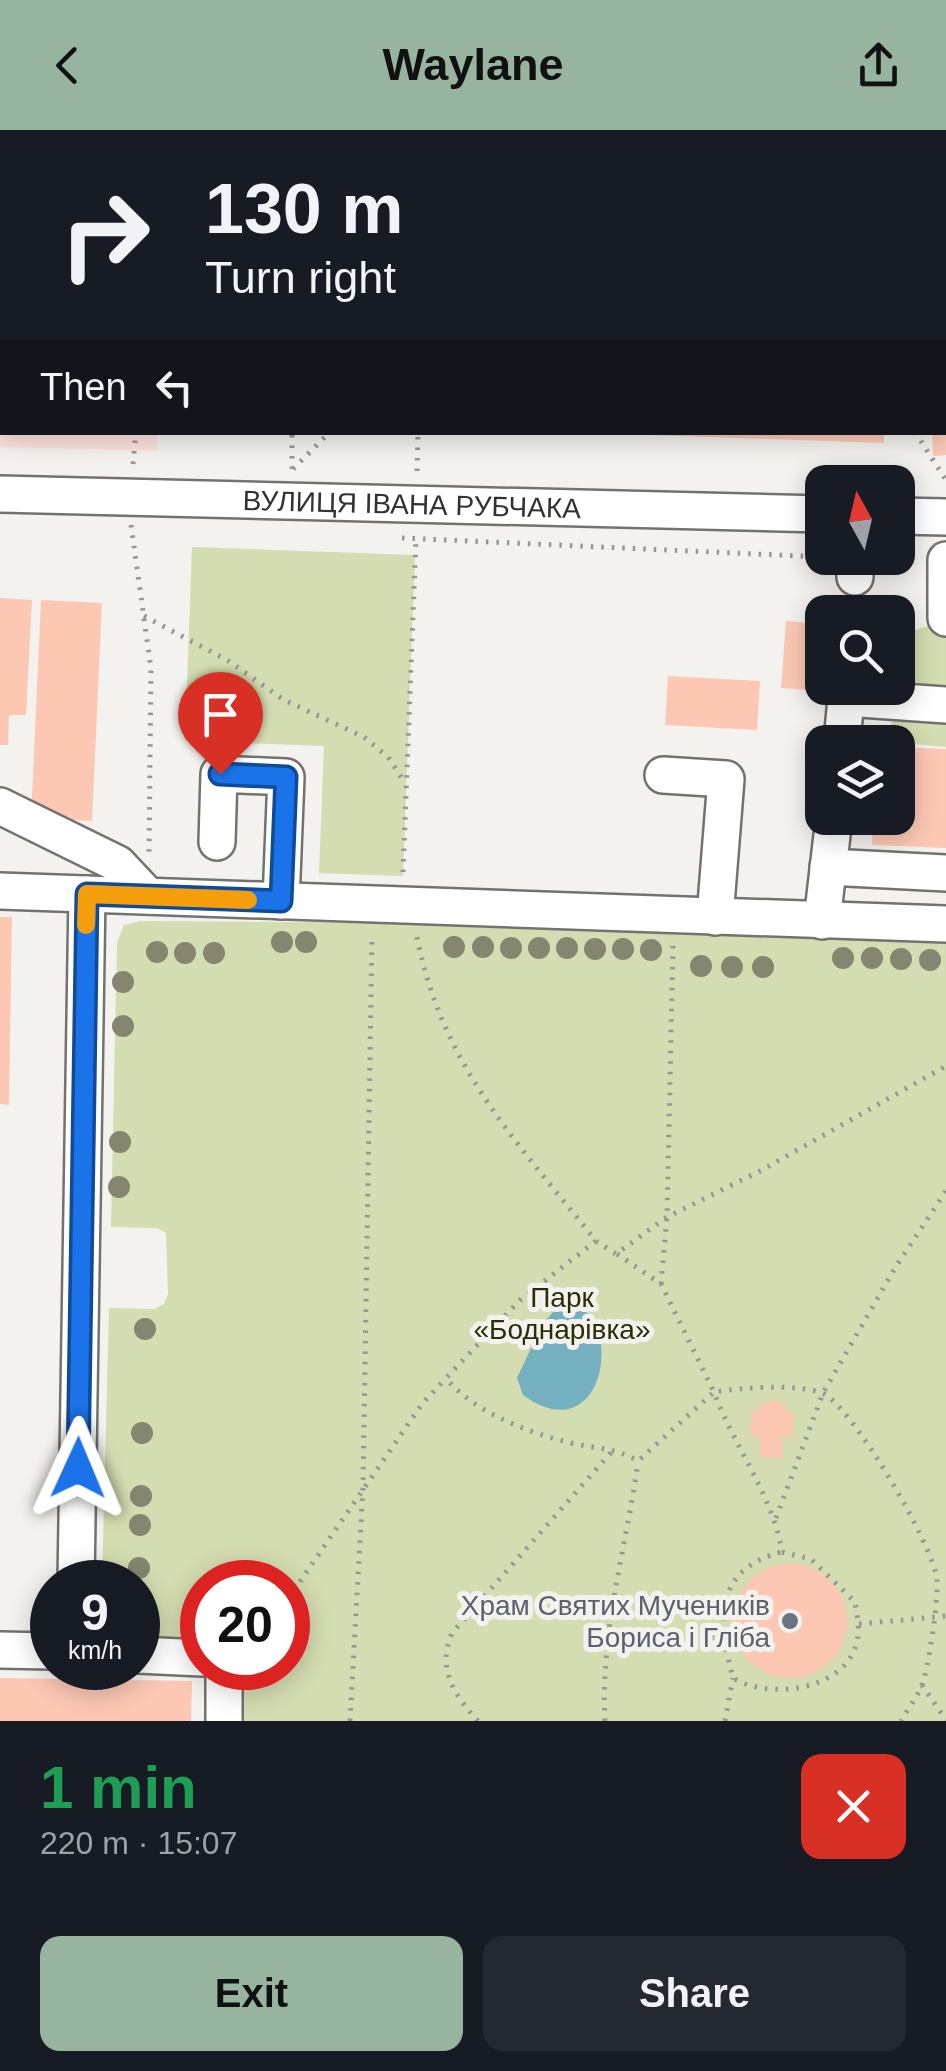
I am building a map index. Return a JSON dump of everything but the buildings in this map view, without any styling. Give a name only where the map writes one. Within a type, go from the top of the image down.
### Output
[{"type":"street","name":"ВУЛИЦЯ ІВАНА РУБЧАКА","points":[[0,494],[805,514]]},
{"type":"street","points":[[915,516],[946,517]]},
{"type":"street","points":[[946,560],[946,618]]},
{"type":"street","points":[[844,725],[846,698],[946,705]]},
{"type":"street","points":[[216,842],[220,774],[286,777],[281,901]]},
{"type":"street","points":[[663,774],[726,780],[715,917]]},
{"type":"street","points":[[0,806],[118,864],[148,896]]},
{"type":"street","points":[[822,921],[832,835]]},
{"type":"street","points":[[828,867],[946,874]]},
{"type":"street","points":[[0,891],[946,924]]},
{"type":"street","points":[[76,1560],[87,894]]},
{"type":"street","points":[[0,1650],[30,1651]]},
{"type":"street","points":[[224,1690],[224,1721]]},
{"type":"path","points":[[132,464],[136,435]]},
{"type":"path","points":[[292,435],[292,469],[327,435]]},
{"type":"path","points":[[417,471],[418,435]]},
{"type":"path","points":[[917,435],[946,480]]},
{"type":"path","points":[[130,522],[151,670],[148,896]]},
{"type":"path","points":[[350,1721],[363,1486],[372,903],[403,876],[416,540]]},
{"type":"path","points":[[144,616],[226,660],[284,700],[364,737],[388,756],[406,786]]},
{"type":"path","points":[[413,905],[425,979],[463,1069],[596,1241],[661,1284],[752,1478],[776,1518],[782,1552]]},
{"type":"path","points":[[661,1284],[667,1218],[674,917]]},
{"type":"path","points":[[616,1254],[667,1218],[762,1170],[946,1066]]},
{"type":"path","points":[[776,1518],[823,1393],[894,1268],[946,1191]]},
{"type":"path","points":[[310,1566],[422,1404],[520,1300],[596,1241]]},
{"type":"path","points":[[446,1378],[462,1398],[512,1422],[574,1444],[615,1447],[638,1461]]},
{"type":"path","points":[[605,1721],[612,1590],[638,1461],[714,1392],[768,1388],[823,1393],[871,1450],[926,1545],[938,1580],[922,1685],[901,1721]]},
{"type":"path","points":[[478,1721],[444,1672],[444,1651],[452,1633],[615,1447]]},
{"type":"path","points":[[725,1721],[733,1678],[724,1636],[724,1599],[747,1566],[782,1552],[812,1560],[855,1602],[856,1646],[840,1667],[819,1683],[771,1690],[746,1686],[733,1678]]},
{"type":"path","points":[[938,1580],[946,1578]]},
{"type":"path","points":[[858,1624],[946,1616]]},
{"type":"path","points":[[608,1648],[724,1636]]},
{"type":"path","points":[[922,1685],[946,1720]]},
{"type":"shaded area","points":[[0,435],[157,435],[157,451],[0,447]]},
{"type":"green space","points":[[192,547],[415,555],[403,876],[319,873],[324,746],[185,741]]},
{"type":"green space","points":[[934,624],[946,633],[946,688],[915,686],[915,630]]},
{"type":"green space","points":[[892,714],[946,718],[946,747],[915,744],[915,725],[891,725]]},
{"type":"green space","name":"Парк «Боднарівка»","points":[[141,921],[424,923],[946,937],[946,1721],[237,1721],[238,1690],[310,1690],[310,1560],[180,1560],[180,1641],[160,1641],[160,1560],[103,1560],[109,1308],[154,1309],[164,1304],[168,1294],[166,1233],[157,1228],[111,1227],[117,943],[124,925]]},
{"type":"water","points":[[568,1303],[593,1316],[601,1358],[591,1393],[564,1410],[545,1407],[523,1395],[517,1378],[542,1325],[560,1304]]},
{"type":"slow traffic","points":[[86,925],[87,894],[248,900]]},
{"type":"place","name":"Храм Святих Мучеників Бориса і Гліба","points":[[790,1621]]},
{"type":"route","points":[[78,1468],[87,894],[281,901],[286,777],[220,774]]}]
